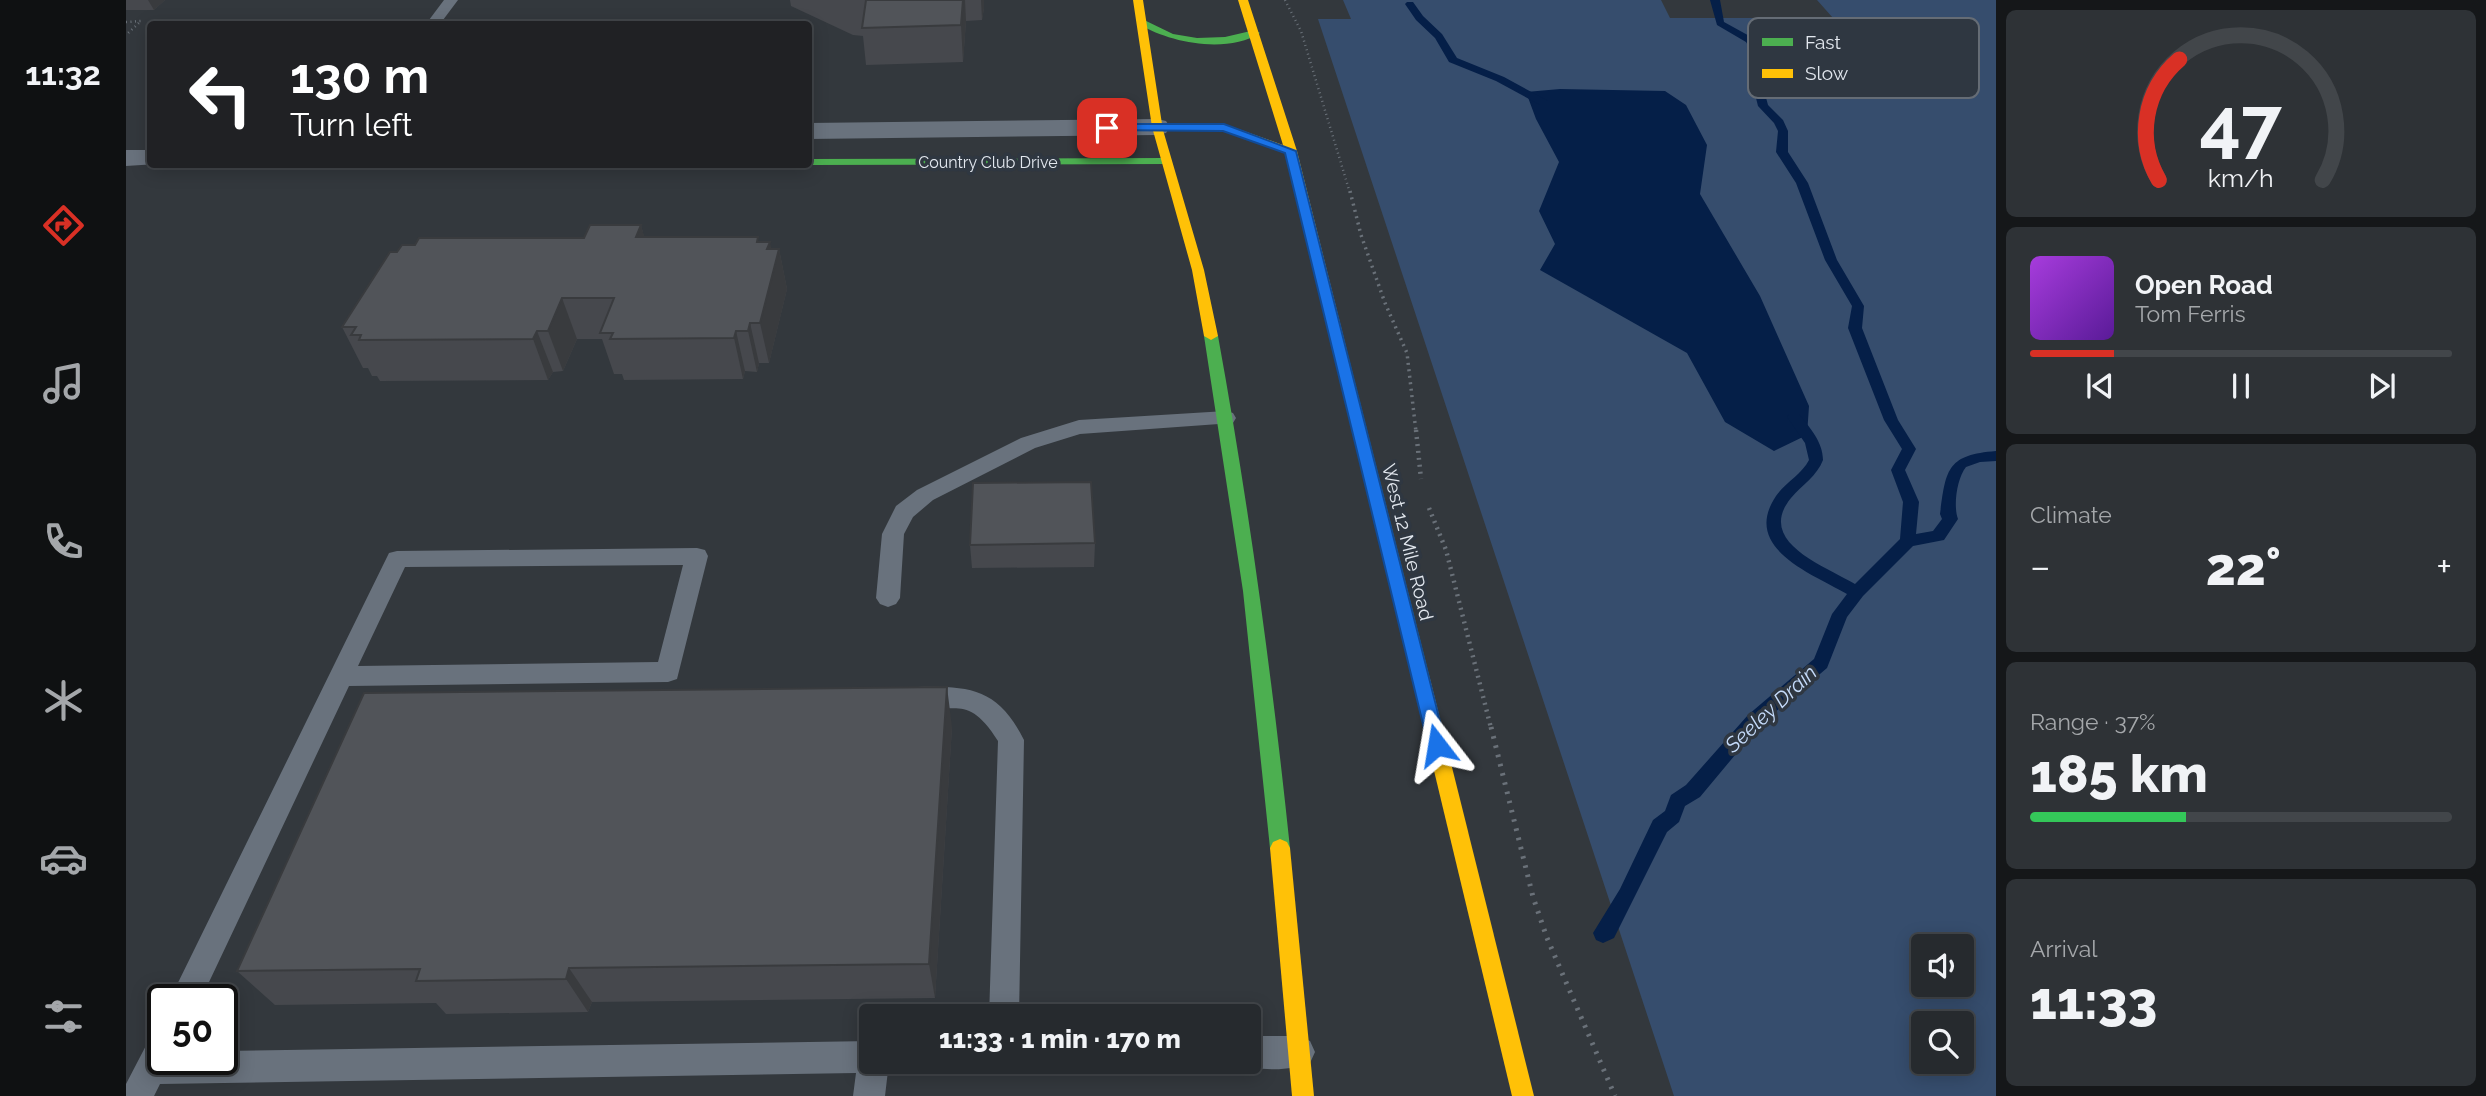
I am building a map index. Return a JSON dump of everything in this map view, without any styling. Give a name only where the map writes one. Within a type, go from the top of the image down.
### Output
[{"type":"main road","points":[[1138,0],[1157,127],[1198,270],[1226,418],[1272,764],[1303,1096]]},
{"type":"main road","name":"West 12 Mile Road","points":[[1243,0],[1290,151],[1524,1096]]},
{"type":"main road","points":[[1142,22],[1156,33],[1199,43],[1230,41],[1255,33]]},
{"type":"main road","points":[[1157,127],[1224,128],[1290,151]]},
{"type":"main road","name":"Country Club Drive","points":[[812,162],[1167,161]]},
{"type":"street","name":"Country Club Drive","points":[[812,131],[1157,127]]},
{"type":"street","points":[[126,159],[147,158]]},
{"type":"lane","points":[[435,21],[451,0]]},
{"type":"lane","points":[[888,598],[893,534],[904,512],[925,495],[1028,443],[1079,427],[1226,418]]},
{"type":"lane","points":[[192,984],[397,559],[697,556],[668,672],[676,691],[686,693]]},
{"type":"lane","points":[[341,676],[668,672]]},
{"type":"lane","points":[[896,697],[963,697],[979,701],[997,715],[1011,740],[1004,1004]]},
{"type":"lane","points":[[1261,1052],[1299,1052]]},
{"type":"lane","points":[[238,1056],[859,1060]]},
{"type":"lane","points":[[869,1096],[871,1074]]},
{"type":"lane","points":[[137,1096],[148,1075]]},
{"type":"path","points":[[1285,0],[1301,32],[1362,235],[1385,303],[1407,353],[1423,490]]},
{"type":"path","points":[[126,22],[141,22],[126,35]]},
{"type":"path","points":[[1426,500],[1446,550],[1533,897],[1547,938],[1615,1096]]},
{"type":"shaded area","points":[[1343,0],[1661,0],[1670,18],[1748,18],[1748,98],[1979,98],[1979,18],[1833,18],[1817,0],[1996,0],[1996,1096],[1674,1096],[1318,19],[1351,19]]},
{"type":"shaded area","points":[[1560,89],[1665,91],[1686,105],[1707,145],[1700,194],[1760,296],[1809,406],[1807,435],[1774,451],[1725,422],[1687,353],[1540,270],[1555,244],[1539,211],[1559,162],[1536,119],[1526,92]]},
{"type":"building","points":[[866,0],[963,0],[961,25],[862,28]]},
{"type":"building","points":[[590,225],[641,225],[636,237],[758,237],[757,242],[770,242],[767,249],[779,249],[760,323],[750,323],[748,331],[736,331],[734,338],[610,339],[613,333],[600,333],[614,298],[562,298],[548,331],[537,331],[533,339],[359,340],[361,335],[351,335],[356,327],[342,327],[390,252],[397,252],[402,245],[415,245],[419,238],[584,238]]},
{"type":"building","points":[[1091,482],[1095,543],[970,545],[973,483]]},
{"type":"building","points":[[947,687],[929,964],[569,968],[566,979],[416,981],[420,969],[237,971],[364,693]]},
{"type":"waterway","points":[[1715,0],[1720,23],[1748,39]]},
{"type":"waterway","points":[[1410,4],[1419,18],[1439,36],[1453,60],[1500,79],[1544,103]]},
{"type":"waterway","points":[[1761,98],[1763,106],[1779,122],[1783,131],[1782,152],[1802,183],[1831,260],[1858,306],[1855,328],[1891,420],[1909,449],[1898,470],[1911,502],[1908,541]]},
{"type":"waterway","points":[[1794,417],[1812,443],[1816,460],[1812,468],[1790,488],[1777,506],[1773,524],[1775,534],[1789,553],[1857,592]]},
{"type":"waterway","name":"Seeley Drain","points":[[1908,541],[1938,536],[1950,519],[1948,514],[1953,477],[1961,464],[1980,457],[1996,456]]},
{"type":"waterway","name":"Seeley Drain","points":[[1857,592],[1908,541]]},
{"type":"waterway","name":"Seeley Drain","points":[[1603,933],[1607,931],[1609,923],[1627,895],[1660,826],[1672,816],[1678,801],[1693,791],[1754,720],[1821,663],[1840,614],[1857,592]]},
{"type":"traffic: fast","points":[[1142,22],[1169,36],[1197,41],[1255,33]]},
{"type":"traffic: fast","points":[[812,162],[1167,161]]},
{"type":"traffic: fast","points":[[1211,336],[1252,591],[1280,848]]},
{"type":"traffic: fast","points":[[1340,351],[1421,679]]},
{"type":"traffic: slow","points":[[1138,0],[1157,127],[1198,270],[1211,336]]},
{"type":"traffic: slow","points":[[1243,0],[1291,151],[1340,351]]},
{"type":"traffic: slow","points":[[1157,127],[1224,127],[1291,151]]},
{"type":"traffic: slow","points":[[1421,679],[1523,1096]]},
{"type":"traffic: slow","points":[[1280,848],[1303,1096]]},
{"type":"route","points":[[1107,128],[1224,128],[1255,136],[1290,151],[1437,745]]}]
